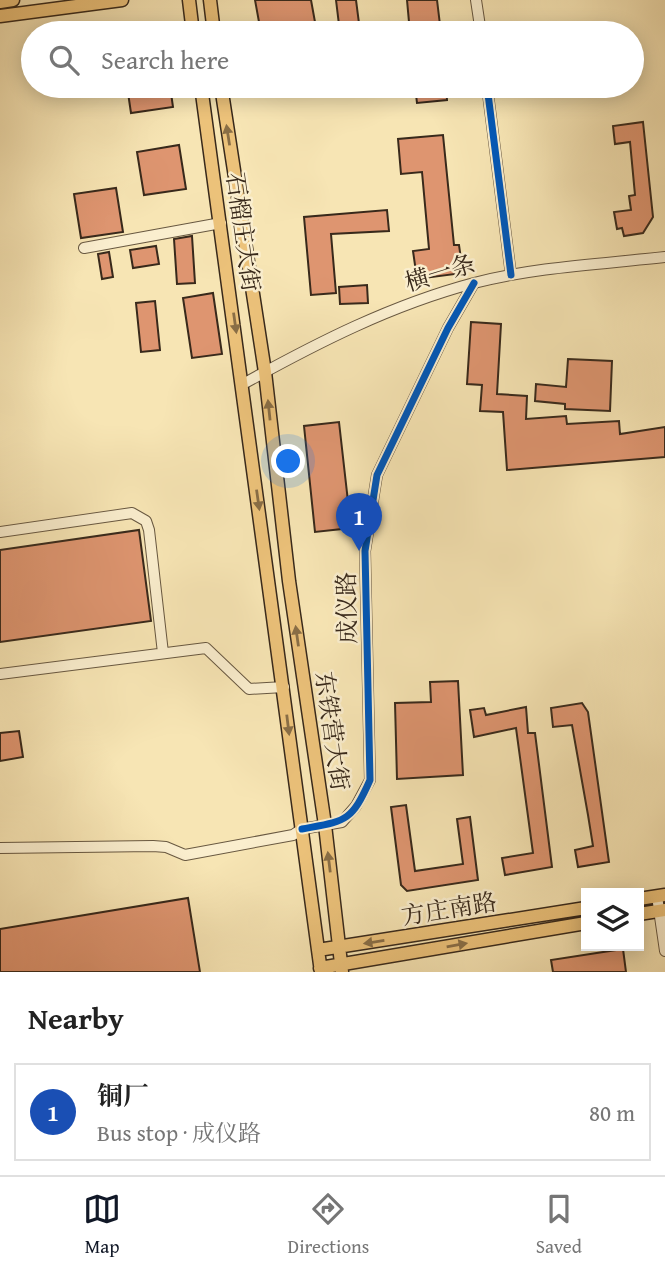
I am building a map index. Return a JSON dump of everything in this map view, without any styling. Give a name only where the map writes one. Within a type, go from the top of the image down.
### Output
[{"type":"main road","points":[[0,2],[13,0]]},
{"type":"main road","points":[[0,16],[122,0]]},
{"type":"main road","points":[[189,0],[192,21]]},
{"type":"main road","points":[[210,0],[213,21]]},
{"type":"main road","name":"石榴庄大街","points":[[203,98],[243,384]]},
{"type":"main road","name":"石榴庄大街","points":[[223,98],[265,372]]},
{"type":"main road","name":"东铁营大街","points":[[265,372],[289,581],[325,825],[342,968]]},
{"type":"main road","name":"东铁营大街","points":[[243,384],[321,970]]},
{"type":"main road","name":"方庄南路","points":[[318,950],[581,909]]},
{"type":"main road","points":[[644,913],[662,910]]},
{"type":"main road","name":"方庄南路","points":[[321,970],[581,924]]},
{"type":"street","points":[[476,0],[479,21]]},
{"type":"street","points":[[489,98],[511,275]]},
{"type":"street","points":[[84,248],[221,223]]},
{"type":"street","name":"横一条","points":[[243,384],[363,321],[474,283],[511,275],[665,257]]},
{"type":"street","name":"成仪路","points":[[0,848],[153,846],[166,847],[185,855],[293,835],[302,829],[342,822],[349,815],[370,780],[365,551],[377,475],[448,328],[474,283]]},
{"type":"street","points":[[0,532],[132,513],[140,516],[149,530],[163,653]]},
{"type":"street","points":[[0,674],[206,648],[248,689],[284,687]]},
{"type":"street","points":[[661,896],[665,951]]},
{"type":"building","points":[[255,0],[311,0],[315,21],[259,21]]},
{"type":"building","points":[[336,0],[356,0],[359,21],[339,21]]},
{"type":"building","points":[[407,0],[437,0],[440,21],[409,21]]},
{"type":"building","points":[[129,98],[172,98],[173,107],[131,113]]},
{"type":"building","points":[[416,98],[447,98],[447,100],[417,103]]},
{"type":"building","points":[[643,122],[653,217],[643,233],[624,236],[622,228],[617,229],[614,212],[631,210],[629,196],[635,195],[630,142],[615,144],[613,126]]},
{"type":"building","points":[[443,135],[454,245],[459,245],[463,273],[417,279],[413,251],[429,249],[422,172],[401,174],[398,139]]},
{"type":"building","points":[[179,145],[186,189],[144,195],[137,152]]},
{"type":"building","points":[[116,188],[123,232],[81,238],[74,194]]},
{"type":"building","points":[[387,210],[389,231],[331,234],[336,293],[311,295],[304,217]]},
{"type":"building","points":[[192,236],[195,283],[177,284],[174,239]]},
{"type":"building","points":[[156,246],[159,264],[133,268],[130,250]]},
{"type":"building","points":[[109,252],[113,277],[102,279],[98,254]]},
{"type":"building","points":[[367,285],[368,303],[340,304],[339,287]]},
{"type":"building","points":[[213,293],[222,354],[192,358],[183,298]]},
{"type":"building","points":[[155,301],[160,350],[141,352],[136,303]]},
{"type":"building","points":[[471,322],[501,324],[497,394],[527,396],[526,419],[566,416],[567,424],[619,421],[620,434],[665,427],[665,457],[507,470],[503,412],[480,411],[482,385],[467,384]]},
{"type":"building","points":[[568,359],[612,361],[610,411],[565,409],[565,404],[535,401],[536,384],[566,387]]},
{"type":"building","points":[[339,422],[351,528],[315,532],[304,426]]},
{"type":"building","points":[[139,530],[151,621],[0,642],[0,550]]},
{"type":"building","points":[[458,681],[463,775],[397,779],[395,703],[431,702],[430,682]]},
{"type":"building","points":[[582,703],[588,712],[609,862],[578,867],[575,850],[593,846],[588,815],[572,725],[553,727],[551,708]]},
{"type":"building","points":[[526,707],[528,733],[535,733],[552,867],[505,875],[502,858],[533,853],[516,728],[474,737],[470,710],[484,708],[486,715]]},
{"type":"building","points":[[19,731],[23,757],[0,761],[0,733]]},
{"type":"building","points":[[406,805],[415,871],[463,864],[457,819],[470,817],[478,880],[407,891],[401,885],[391,807]]},
{"type":"building","points":[[188,898],[200,972],[0,972],[0,929]]},
{"type":"building","points":[[623,951],[626,972],[553,972],[551,960]]},
{"type":"cycle path","points":[[489,98],[511,275]]},
{"type":"cycle path","points":[[302,829],[345,818],[357,805],[370,780],[365,551],[377,475],[448,328],[474,283]]},
{"type":"place","name":"铜厂","points":[[359,551]]}]
